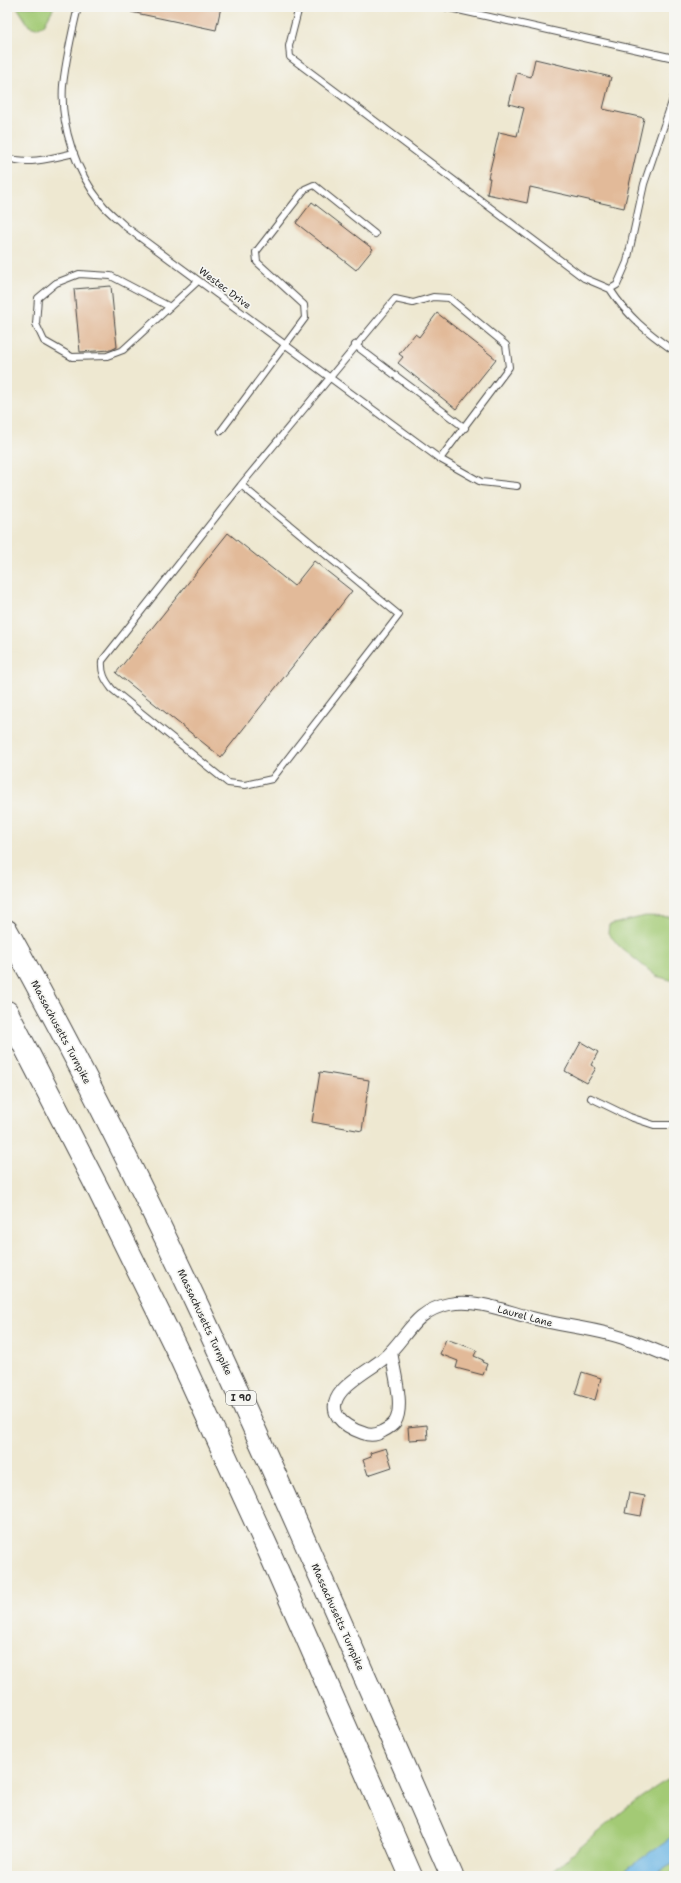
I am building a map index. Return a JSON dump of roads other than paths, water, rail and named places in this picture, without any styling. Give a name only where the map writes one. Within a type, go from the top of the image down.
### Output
[{"type":"highway","name":"Massachusetts Turnpike","points":[[7,930],[121,1145],[213,1336],[452,1876]]},
{"type":"highway","points":[[7,1012],[99,1191],[175,1346],[268,1549],[411,1876]]},
{"type":"street","name":"Laurel Lane","points":[[391,1351],[399,1398],[398,1415],[391,1426],[379,1433],[366,1434],[356,1431],[342,1422],[337,1414],[335,1406],[341,1392],[346,1386],[377,1364],[391,1351],[416,1320],[424,1313],[446,1305],[471,1303],[540,1320],[610,1334],[674,1358]]},
{"type":"lane","name":"Westec Drive","points":[[78,7],[63,85],[64,111],[74,154],[87,183],[102,205],[126,227],[440,459],[481,482],[517,486]]},
{"type":"lane","points":[[299,7],[289,46],[290,57],[584,278],[610,289],[623,309],[651,335],[674,351]]},
{"type":"lane","points":[[445,7],[674,58]]},
{"type":"lane","points":[[610,289],[617,285],[627,262],[644,184],[674,96]]},
{"type":"lane","points":[[7,158],[14,160],[37,160],[74,154]]},
{"type":"lane","points":[[221,431],[305,318],[304,305],[257,262],[256,252],[305,189],[314,185],[375,234]]},
{"type":"lane","points":[[170,307],[111,276],[79,274],[56,283],[38,298],[36,324],[44,341],[72,357],[107,356],[124,350],[198,281]]},
{"type":"lane","points":[[241,484],[399,615],[272,779],[245,785],[228,784],[118,694],[105,680],[101,669],[102,661],[241,484],[328,377],[395,299],[413,303],[433,297],[449,298],[506,345],[509,367],[465,428],[440,459]]},
{"type":"lane","points":[[355,346],[465,428]]},
{"type":"lane","points":[[591,1098],[630,1117],[654,1125],[674,1125]]},
{"type":"water","points":[[674,1835],[674,1863],[652,1876],[617,1876]]}]
